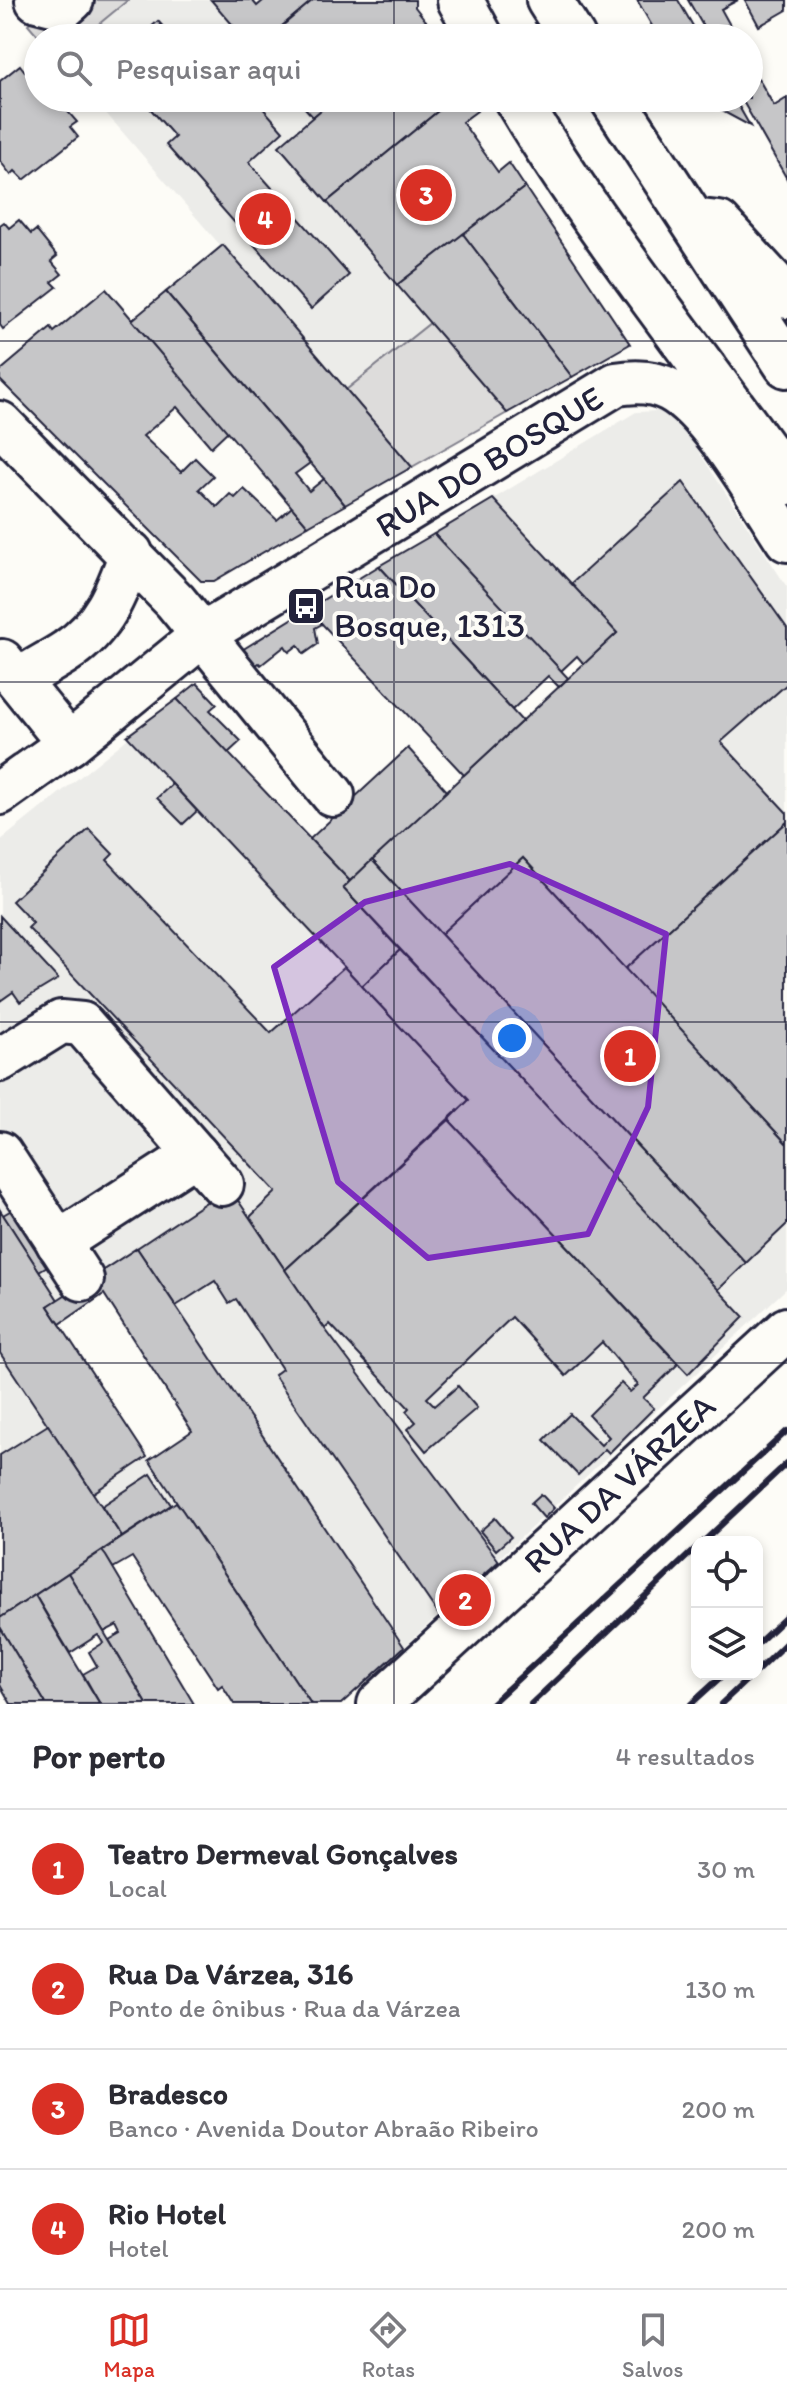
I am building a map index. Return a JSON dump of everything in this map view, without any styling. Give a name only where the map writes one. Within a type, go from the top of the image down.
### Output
[{"type":"main road","points":[[460,0],[473,24]]},
{"type":"main road","points":[[549,0],[564,24]]},
{"type":"main road","points":[[524,112],[561,173],[617,253],[726,422],[787,482]]},
{"type":"main road","points":[[621,112],[787,365]]},
{"type":"street","points":[[37,0],[64,7],[72,0]]},
{"type":"street","points":[[692,220],[719,223],[772,262],[787,297]]},
{"type":"street","name":"RUA DO BOSQUE","points":[[3,785],[69,744],[204,634],[616,384],[649,383],[669,389],[726,422],[787,540]]},
{"type":"street","points":[[0,423],[131,553],[204,634],[333,795]]},
{"type":"street","points":[[69,744],[9,670],[66,652],[89,633],[110,609],[131,553]]},
{"type":"street","points":[[0,1060],[61,1022],[72,1020],[82,1024],[209,1169],[58,1243]]},
{"type":"street","points":[[0,1153],[82,1279]]},
{"type":"street","name":"RUA DA VÁRZEA","points":[[379,1704],[787,1329]]},
{"type":"highlighted area","points":[[510,864],[666,934],[648,1107],[588,1234],[428,1258],[338,1182],[274,967],[365,902]]},
{"type":"shaded area","points":[[57,0],[212,0],[233,24],[28,24]]},
{"type":"shaded area","points":[[57,0],[128,0],[99,24],[28,24]]},
{"type":"shaded area","points":[[105,112],[309,112],[313,117],[279,147],[507,413],[412,467]]},
{"type":"shaded area","points":[[430,323],[507,413],[412,467],[346,390]]},
{"type":"shaded area","points":[[658,411],[678,420],[787,587],[787,1288],[403,1648],[136,1248],[48,1306],[176,1502],[0,1618],[0,841],[177,699],[350,880],[616,633],[493,499],[636,412]]},
{"type":"building","points":[[211,0],[252,0],[257,6],[264,0],[313,0],[285,24],[232,24]]},
{"type":"building","points":[[313,0],[415,0],[415,7],[426,21],[422,24],[285,24]]},
{"type":"building","points":[[637,0],[678,0],[692,24],[651,24]]},
{"type":"building","points":[[688,0],[738,0],[721,9],[729,24],[702,24]]},
{"type":"building","points":[[745,0],[787,0],[787,10],[758,24]]},
{"type":"building","points":[[20,65],[24,70],[24,112],[68,112],[77,122],[70,127],[78,137],[24,180],[15,171],[11,175],[0,161],[0,81]]},
{"type":"building","points":[[763,87],[774,106],[787,98],[787,179],[749,112],[763,112]]},
{"type":"building","points":[[153,112],[266,112],[283,131],[249,162],[349,275],[311,309],[166,145],[175,137]]},
{"type":"building","points":[[319,112],[437,112],[327,202],[279,146]]},
{"type":"building","points":[[437,112],[476,112],[462,122],[498,172],[509,163],[525,187],[397,285],[327,202]]},
{"type":"building","points":[[724,112],[742,112],[750,126]]},
{"type":"building","points":[[525,187],[630,344],[572,377],[463,234]]},
{"type":"building","points":[[19,220],[31,234],[36,230],[57,256],[51,261],[62,274],[52,282],[57,287],[3,329],[0,325],[0,225],[4,222],[9,228]]},
{"type":"building","points":[[463,234],[572,377],[507,413],[397,285]]},
{"type":"building","points":[[223,245],[412,467],[345,505],[166,292]]},
{"type":"building","points":[[106,289],[228,431],[211,447],[177,407],[143,436],[181,472],[195,458],[213,476],[199,489],[217,507],[230,494],[235,498],[244,489],[277,520],[292,507],[308,526],[214,581],[201,581],[0,380],[0,371],[51,328],[54,332]]},
{"type":"building","points":[[166,292],[310,463],[295,474],[309,491],[324,479],[345,505],[308,526],[132,320]]},
{"type":"building","points":[[683,482],[787,628],[787,684],[721,742],[787,813],[787,822],[625,969],[523,858],[441,934],[372,860],[617,633],[571,584]]},
{"type":"building","points":[[493,499],[617,633],[584,664],[577,656],[561,671],[434,534]]},
{"type":"building","points":[[434,534],[568,678],[559,687],[548,676],[512,710],[379,566]]},
{"type":"building","points":[[379,566],[522,721],[464,775],[308,609]]},
{"type":"building","points":[[308,609],[322,624],[315,628],[318,644],[304,654],[298,645],[289,652],[285,646],[261,665],[259,663],[247,671],[237,653]]},
{"type":"building","points":[[197,683],[217,704],[210,710],[241,741],[228,753],[177,699]]},
{"type":"building","points":[[177,699],[350,881],[343,888],[400,950],[362,986],[127,736]]},
{"type":"building","points":[[408,748],[447,791],[350,881],[310,839]]},
{"type":"building","points":[[172,784],[197,811],[183,824],[157,798]]},
{"type":"building","points":[[787,822],[787,1144],[625,969]]},
{"type":"building","points":[[89,829],[113,854],[107,860],[271,1033],[344,967],[469,1100],[285,1270],[250,1217],[276,1192],[28,928],[33,923],[12,901]]},
{"type":"building","points":[[523,858],[787,1144],[787,1224],[746,1263],[441,934]]},
{"type":"building","points":[[372,860],[746,1263],[718,1290],[343,888]]},
{"type":"building","points":[[0,916],[58,979],[20,1002],[13,992],[0,1001]]},
{"type":"building","points":[[400,950],[744,1317],[688,1374],[449,1120],[469,1100],[362,986]]},
{"type":"building","points":[[449,1120],[678,1364],[643,1398],[654,1408],[609,1453],[605,1449],[578,1475],[544,1440],[570,1414],[601,1445],[609,1437],[589,1415],[621,1383],[630,1392],[638,1385],[602,1342],[566,1376],[512,1317],[427,1398],[435,1406],[458,1386],[477,1408],[426,1451],[408,1429],[416,1422],[406,1411],[409,1408],[330,1324],[325,1329],[285,1270]]},
{"type":"building","points":[[229,1187],[325,1329],[499,1561],[439,1615],[274,1375],[282,1369],[236,1299],[229,1303],[215,1281],[176,1306],[137,1248]]},
{"type":"building","points":[[22,1204],[57,1260],[39,1271],[3,1215]]},
{"type":"building","points":[[0,1210],[58,1300],[48,1306],[147,1457],[93,1493],[0,1353]]},
{"type":"building","points":[[137,1248],[404,1647],[341,1704],[311,1704],[149,1460],[192,1431],[104,1294],[60,1324],[48,1306]]},
{"type":"building","points":[[48,1425],[122,1537],[0,1618],[0,1455]]},
{"type":"building","points":[[151,1474],[171,1505],[122,1537],[102,1506]]},
{"type":"building","points":[[541,1494],[554,1508],[544,1518],[531,1503]]},
{"type":"building","points":[[176,1502],[311,1704],[234,1704],[222,1685],[218,1688],[132,1557],[113,1568],[102,1551]]},
{"type":"building","points":[[495,1518],[511,1537],[496,1550],[480,1531]]},
{"type":"building","points":[[102,1551],[194,1704],[147,1704],[109,1640],[121,1633],[117,1625],[104,1632],[68,1573]]},
{"type":"building","points":[[68,1573],[147,1704],[100,1704],[83,1674],[97,1666],[89,1652],[103,1643],[98,1635],[70,1653],[35,1595]]},
{"type":"building","points":[[35,1595],[100,1704],[46,1704],[0,1627],[0,1618]]},
{"type":"building","points":[[0,1627],[46,1704],[11,1704],[0,1685]]},
{"type":"railway","points":[[491,1704],[787,1431]]},
{"type":"railway","points":[[709,1536],[787,1463]]},
{"type":"railway","points":[[531,1704],[691,1553]]},
{"type":"railway","points":[[763,1638],[787,1616]]},
{"type":"railway","points":[[763,1665],[787,1642]]},
{"type":"railway","points":[[691,1704],[717,1680]]},
{"type":"railway","points":[[721,1704],[747,1680]]},
{"type":"place","name":"Bradesco","points":[[426,195]]},
{"type":"place","name":"Rio Hotel","points":[[265,219]]},
{"type":"place","name":"Rua Do Bosque, 1313","points":[[306,606]]},
{"type":"place","name":"Teatro Dermeval Gonçalves","points":[[630,1056]]},
{"type":"place","name":"Rua Da Várzea, 316","points":[[465,1600]]}]
